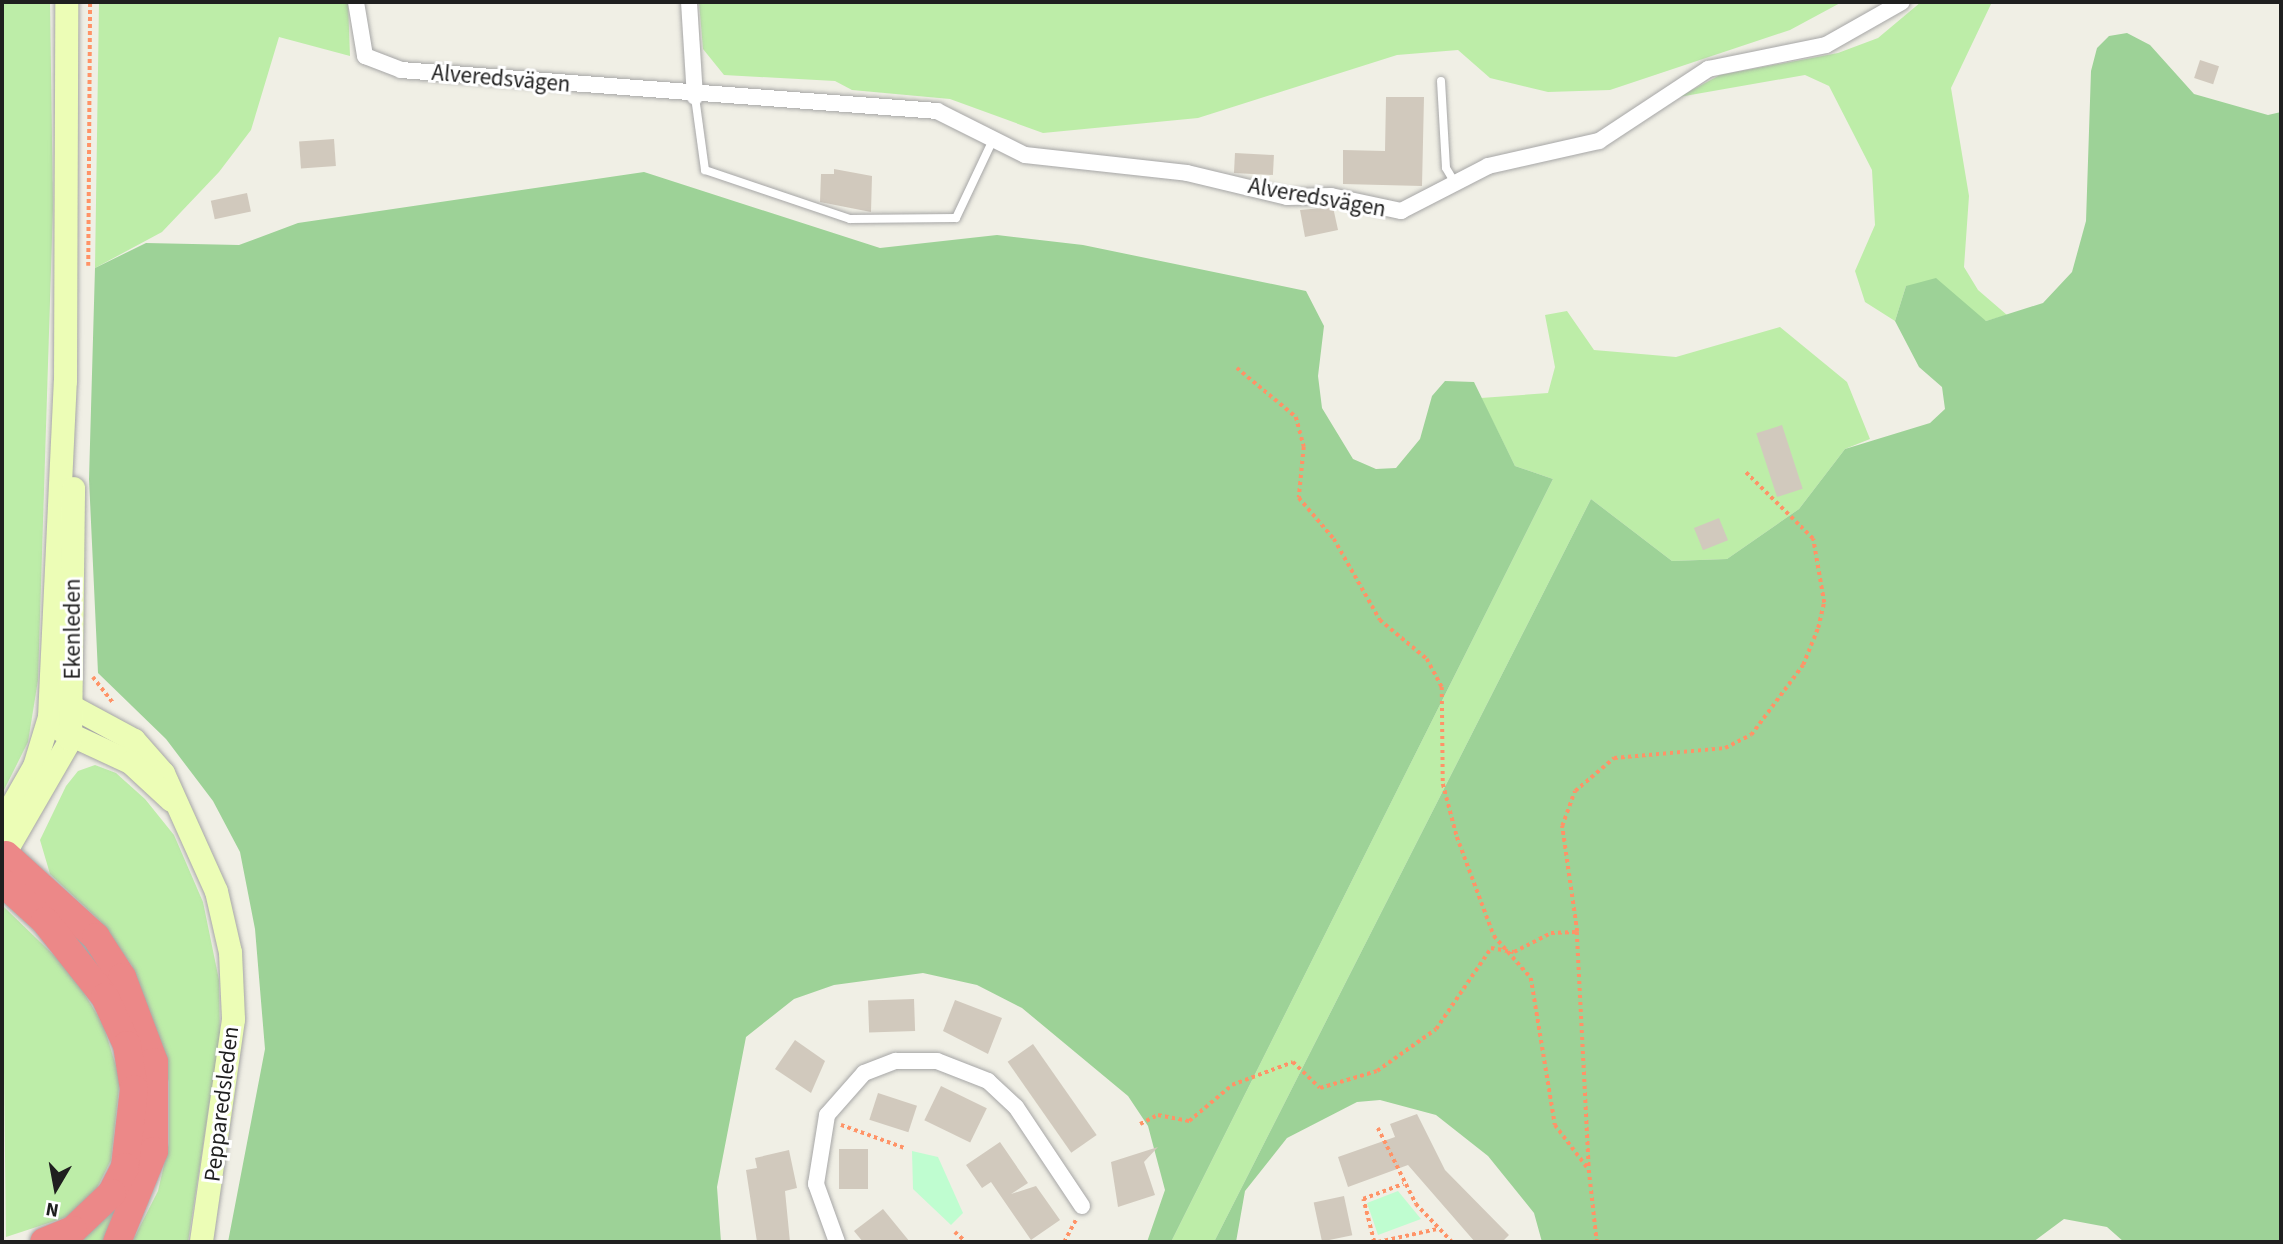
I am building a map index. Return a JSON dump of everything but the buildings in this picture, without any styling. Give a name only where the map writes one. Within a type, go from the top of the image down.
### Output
[{"type":"highway","points":[[3,862],[105,997],[127,1045],[134,1089],[125,1167],[112,1193],[73,1230],[44,1242]]},
{"type":"highway","points":[[3,862],[96,937],[122,977],[155,1062],[154,1151],[117,1242]]},
{"type":"street","name":"Ekenleden","points":[[2,822],[34,766],[49,717],[65,381],[66,2]]},
{"type":"street","name":"Alveredsvägen","points":[[356,2],[365,56],[401,70],[695,97],[937,111],[992,142],[1025,155],[1187,173],[1287,197],[1331,196],[1401,212],[1489,166],[1599,141],[1692,75],[1826,45],[1902,2]]},
{"type":"street","points":[[689,2],[695,97]]},
{"type":"street","name":"Ekenleden","points":[[3,862],[70,739],[73,707],[72,434],[65,381]]},
{"type":"street","points":[[49,717],[73,707]]},
{"type":"street","name":"Pepparedsleden","points":[[73,707],[134,740],[163,772],[216,891],[232,983],[230,1067],[201,1242]]},
{"type":"street","name":"Pepparedsleden","points":[[49,717],[70,739],[130,762],[178,807]]},
{"type":"street","points":[[837,1242],[817,1184],[825,1119],[849,1085],[879,1065],[916,1059],[957,1067],[1004,1093],[1082,1206]]},
{"type":"lane","points":[[1441,81],[1446,168],[1455,183]]},
{"type":"lane","points":[[695,97],[705,170],[850,219],[956,218],[992,142]]},
{"type":"path","points":[[88,278],[89,2]]},
{"type":"path","points":[[1237,368],[1296,417],[1304,447],[1299,498],[1334,540],[1380,621],[1427,659],[1441,687],[1443,784],[1457,837],[1494,936],[1514,952],[1531,978],[1555,1125],[1589,1170]]},
{"type":"path","points":[[1597,1242],[1589,1170],[1577,932],[1562,826],[1575,791],[1614,758],[1725,748],[1751,736],[1803,664],[1818,628],[1824,603],[1813,538],[1745,472]]},
{"type":"path","points":[[87,664],[106,697],[125,713]]},
{"type":"path","points":[[1140,1124],[1158,1115],[1189,1121],[1232,1085],[1293,1062],[1320,1088],[1377,1071],[1436,1029],[1491,948],[1514,952],[1551,933],[1577,932]]},
{"type":"path","points":[[825,1119],[905,1148]]},
{"type":"path","points":[[1378,1128],[1403,1184],[1438,1229],[1452,1242]]},
{"type":"path","points":[[1403,1184],[1363,1199],[1376,1242],[1438,1229]]},
{"type":"path","points":[[1064,1242],[1082,1206]]},
{"type":"path","points":[[955,1232],[966,1242]]},
{"type":"green space","points":[[2,2],[50,2],[53,206],[38,680],[28,742],[2,794]]},
{"type":"green space","points":[[99,2],[348,2],[350,56],[279,37],[251,130],[219,172],[162,232],[95,268]]},
{"type":"green space","points":[[699,2],[1842,2],[1790,30],[1610,90],[1548,92],[1490,78],[1458,50],[1397,55],[1198,118],[1043,133],[950,99],[852,90],[835,81],[724,75],[703,49]]},
{"type":"green space","points":[[1921,2],[1992,2],[1951,88],[1969,196],[1964,267],[1978,290],[2007,315],[1986,321],[1906,286],[1895,321],[1865,302],[1855,271],[1875,225],[1872,170],[1829,86],[1805,75],[1679,97],[1720,75],[1838,53],[1878,38]]},
{"type":"green space","points":[[2127,33],[2150,45],[2194,94],[2268,115],[2281,112],[2281,1242],[2124,1242],[2107,1227],[2064,1219],[2033,1242],[1542,1242],[1534,1213],[1488,1156],[1436,1115],[1380,1100],[1357,1102],[1287,1138],[1245,1191],[1236,1242],[1214,1242],[1591,499],[1672,561],[1727,559],[1799,509],[1845,449],[1930,423],[1945,409],[1942,387],[1919,367],[1895,321],[1906,286],[1936,278],[1986,321],[2043,303],[2072,272],[2086,221],[2091,71],[2097,48],[2109,36]]},
{"type":"green space","points":[[644,172],[880,248],[997,235],[1083,245],[1306,291],[1324,326],[1318,376],[1322,408],[1353,459],[1376,469],[1396,468],[1420,439],[1432,396],[1445,381],[1474,382],[1515,466],[1553,479],[1171,1242],[1147,1242],[1165,1190],[1148,1126],[1128,1096],[1022,1008],[977,985],[923,973],[834,985],[794,999],[746,1037],[717,1187],[721,1242],[228,1242],[265,1049],[255,929],[240,852],[213,801],[166,739],[98,673],[89,479],[95,268],[146,243],[239,245],[298,223]]},
{"type":"green space","points":[[1567,311],[1594,350],[1676,357],[1780,327],[1847,382],[1870,439],[1845,449],[1799,509],[1727,559],[1672,561],[1591,499],[1214,1242],[1171,1242],[1553,479],[1515,466],[1481,398],[1548,393],[1555,367],[1545,315]]},
{"type":"green space","points":[[95,765],[116,773],[145,799],[174,835],[203,902],[219,980],[220,1035],[188,1242],[132,1242],[158,1191],[169,1143],[169,1082],[132,966],[100,921],[50,874],[40,840],[66,786],[78,771]]},
{"type":"green space","points":[[2,905],[71,972],[103,1024],[120,1079],[111,1160],[97,1188],[73,1215],[6,1237]]},
{"type":"green space","points":[[912,1151],[938,1157],[963,1213],[951,1225],[913,1189]]},
{"type":"green space","points":[[1398,1191],[1421,1219],[1378,1235],[1367,1203]]},
{"type":"green space","points":[[130,1194],[102,1242],[78,1242]]}]
